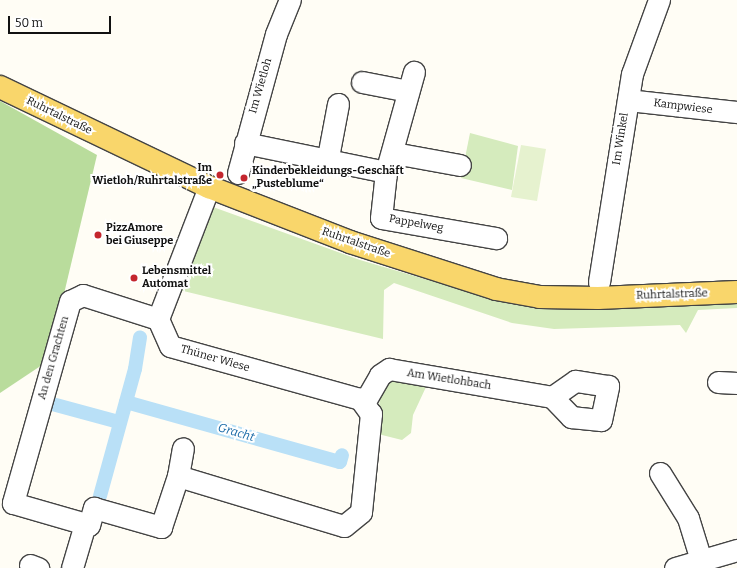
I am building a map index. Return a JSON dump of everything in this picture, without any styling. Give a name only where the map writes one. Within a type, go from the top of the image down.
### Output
[{"type":"main road","name":"Ruhrtalstraße","points":[[0,87],[209,187],[350,242],[496,289],[540,297],[598,298],[737,292]]},
{"type":"street","name":"Im Wietloh","points":[[238,173],[276,34],[290,0]]},
{"type":"street","name":"Im Winkel","points":[[599,282],[632,74],[659,0]]},
{"type":"street","name":"Pappelweg","points":[[362,82],[411,81],[394,153],[386,172],[381,218],[496,238]]},
{"type":"street","name":"Kampwiese","points":[[628,100],[737,112]]},
{"type":"street","points":[[328,157],[338,104]]},
{"type":"street","points":[[245,143],[328,157],[386,172]]},
{"type":"street","points":[[394,153],[460,165]]},
{"type":"street","points":[[158,319],[209,187]]},
{"type":"street","name":"An den Grachten","points":[[85,524],[7,501],[70,301],[83,295],[158,319]]},
{"type":"street","name":"Thüner Wiese","points":[[158,319],[170,346],[364,403]]},
{"type":"street","name":"Am Wietlohbach","points":[[364,403],[380,375],[389,369],[552,397]]},
{"type":"street","points":[[178,476],[344,526],[361,512],[368,462],[370,414],[364,403]]},
{"type":"street","points":[[72,568],[85,524],[89,525],[94,508],[161,527],[178,476],[183,448]]},
{"type":"street","points":[[660,473],[688,518],[701,560]]},
{"type":"street","points":[[675,568],[737,550]]},
{"type":"green space","points":[[0,101],[97,155],[48,361],[0,393]]},
{"type":"green space","points":[[470,133],[518,146],[512,190],[461,178]]},
{"type":"green space","points":[[521,145],[546,149],[537,201],[511,197]]},
{"type":"green space","points":[[213,207],[360,260],[510,304],[568,309],[737,302],[737,308],[698,310],[686,333],[680,325],[554,329],[512,323],[394,283],[384,290],[383,339],[175,289],[205,211]]},
{"type":"green space","points":[[387,379],[420,382],[426,387],[413,415],[411,433],[402,440],[374,433],[382,389]]},
{"type":"waterway","name":"Gracht","points":[[100,496],[135,369],[140,337]]},
{"type":"waterway","name":"Gracht","points":[[126,402],[340,462],[342,455]]},
{"type":"waterway","name":"Gracht","points":[[56,405],[119,422]]},
{"type":"place","name":"Im Wietloh/Ruhrtalstraße","points":[[220,175]]},
{"type":"place","name":"Kinderbekleidungs-Geschäft „Pusteblume“","points":[[244,178]]},
{"type":"place","name":"PizzAmore bei Giuseppe","points":[[98,235]]},
{"type":"place","name":"Lebensmittel Automat","points":[[134,278]]}]
